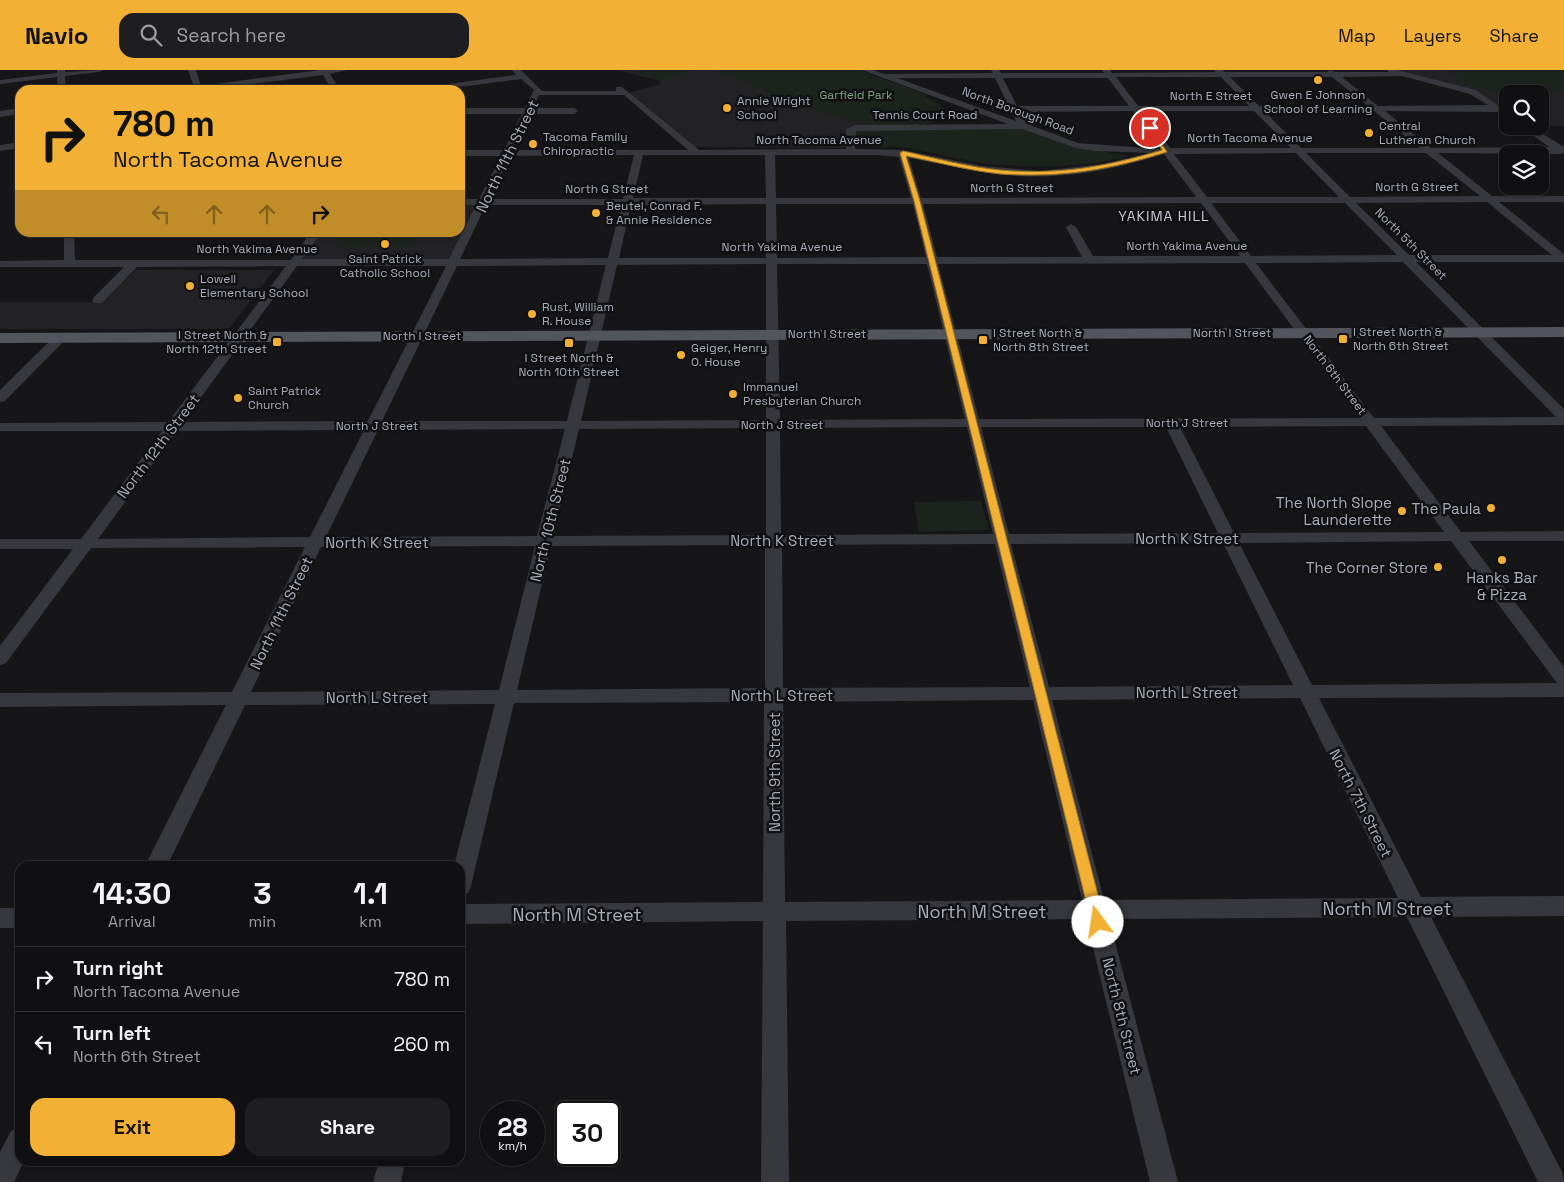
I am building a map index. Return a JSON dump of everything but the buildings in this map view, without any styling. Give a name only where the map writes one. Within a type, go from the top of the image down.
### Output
[{"type":"main road","name":"North I Street","points":[[0,338],[1564,332]]},
{"type":"street","points":[[0,82],[61,72],[99,70]]},
{"type":"street","points":[[192,70],[197,85]]},
{"type":"street","points":[[226,85],[343,70]]},
{"type":"street","name":"North Borough Road","points":[[866,70],[1063,141],[1085,147],[1165,151]]},
{"type":"street","points":[[1388,70],[1473,92],[1498,108]]},
{"type":"street","points":[[325,71],[333,85]]},
{"type":"street","points":[[61,72],[62,85]]},
{"type":"street","points":[[996,72],[1023,126]]},
{"type":"street","points":[[884,76],[996,72],[1331,72],[1402,74]]},
{"type":"street","name":"North 6th Street","points":[[1108,72],[1165,151],[1204,200],[1564,680]]},
{"type":"street","name":"North 5th Street","points":[[1220,72],[1564,417]]},
{"type":"street","points":[[1331,72],[1564,258]]},
{"type":"street","points":[[447,85],[520,73]]},
{"type":"street","name":"North 11th Street","points":[[158,861],[537,93],[538,90],[520,73]]},
{"type":"street","points":[[537,93],[623,91],[696,152]]},
{"type":"street","name":"North E Street","points":[[1015,109],[1498,108]]},
{"type":"street","points":[[465,111],[574,111]]},
{"type":"street","points":[[0,114],[15,112]]},
{"type":"street","name":"Tennis Court Road","points":[[851,152],[850,130],[856,128],[1023,126]]},
{"type":"street","points":[[1538,135],[1562,151]]},
{"type":"street","points":[[0,148],[15,146]]},
{"type":"street","name":"North Tacoma Avenue","points":[[465,153],[903,153],[999,172],[1053,173],[1109,167],[1165,151],[1562,151]]},
{"type":"street","name":"North 9th Street","points":[[770,152],[774,335],[775,1182]]},
{"type":"street","name":"North 10th Street","points":[[465,865],[596,336],[639,153]]},
{"type":"street","name":"North 8th Street","points":[[903,153],[917,201],[1164,1182]]},
{"type":"street","name":"North G Street","points":[[465,202],[1564,199]]},
{"type":"street","points":[[1071,227],[1089,260]]},
{"type":"street","points":[[69,237],[70,264]]},
{"type":"street","name":"North 12th Street","points":[[0,659],[313,237]]},
{"type":"street","name":"North Yakima Avenue","points":[[0,264],[1564,258]]},
{"type":"street","points":[[98,300],[134,264]]},
{"type":"street","points":[[0,398],[60,338]]},
{"type":"street","name":"North J Street","points":[[0,427],[1564,421]]},
{"type":"street","name":"North 7th Street","points":[[1171,423],[1552,1182]]},
{"type":"street","name":"North K Street","points":[[0,544],[1564,536]]},
{"type":"street","name":"North L Street","points":[[0,700],[1564,690]]},
{"type":"street","name":"North M Street","points":[[465,914],[1564,906]]},
{"type":"street","points":[[0,918],[15,918]]},
{"type":"street","points":[[0,1180],[15,1150]]},
{"type":"street","points":[[387,1182],[391,1166]]},
{"type":"shaded area","name":"Annie Wright School","points":[[618,70],[716,70],[803,106],[847,119],[882,125],[882,127],[850,127],[851,148],[690,147],[626,93],[658,85],[660,81]]},
{"type":"shaded area","points":[[1388,70],[1564,70],[1564,126],[1549,126],[1549,85],[1499,85],[1499,110],[1458,87]]},
{"type":"shaded area","name":"Saint Patrick Catholic School","points":[[465,202],[484,202],[454,262],[294,263],[314,237],[465,237]]},
{"type":"shaded area","name":"Lowell Elementary School","points":[[135,270],[274,270],[229,329],[0,329],[0,302],[103,302]]},
{"type":"green space","points":[[630,70],[694,70],[660,80]]},
{"type":"green space","name":"Garfield Park","points":[[716,70],[859,70],[928,95],[925,97],[942,106],[945,111],[938,120],[923,125],[893,126],[867,123],[815,110]]},
{"type":"green space","points":[[1446,70],[1561,70],[1562,72],[1564,70],[1564,90],[1552,93],[1549,93],[1549,85],[1499,85],[1499,93],[1471,85]]},
{"type":"green space","points":[[853,129],[1022,129],[1077,147],[1129,156],[1096,163],[1057,166],[986,164],[902,147],[856,146]]},
{"type":"green space","points":[[344,237],[390,237],[384,247],[336,247]]},
{"type":"green space","points":[[394,237],[417,237],[412,247],[388,247]]},
{"type":"green space","points":[[981,501],[989,530],[919,532],[914,502]]},
{"type":"place","name":"Gwen E Johnson School of Learning","points":[[1318,80]]},
{"type":"place","name":"Annie Wright School","points":[[727,108]]},
{"type":"place","name":"Central Lutheran Church","points":[[1369,133]]},
{"type":"place","name":"Tacoma Family Chiropractic","points":[[533,144]]},
{"type":"place","name":"Beutel, Conrad F. & Annie Residence","points":[[596,213]]},
{"type":"place","name":"Saint Patrick Catholic School","points":[[385,244]]},
{"type":"place","name":"Lowell Elementary School","points":[[190,286]]},
{"type":"place","name":"Rust, William R. House","points":[[532,314]]},
{"type":"place","name":"I Street North & North 6th Street","points":[[1343,339]]},
{"type":"place","name":"I Street North & North 8th Street","points":[[983,340]]},
{"type":"place","name":"I Street North & North 12th Street","points":[[277,342]]},
{"type":"place","name":"I Street North & North 10th Street","points":[[569,343]]},
{"type":"place","name":"Geiger, Henry O. House","points":[[681,355]]},
{"type":"place","name":"Immanuel Presbyterian Church","points":[[733,394]]},
{"type":"place","name":"Saint Patrick Church","points":[[238,398]]},
{"type":"place","name":"The Paula","points":[[1491,508]]},
{"type":"place","name":"The North Slope Launderette","points":[[1402,511]]},
{"type":"place","name":"Hanks Bar & Pizza","points":[[1502,560]]},
{"type":"place","name":"The Corner Store","points":[[1438,567]]},
{"type":"district","name":"YAKIMA HILL","points":[[1164,216]]},
{"type":"route","points":[[1098,922],[917,201],[903,153],[999,172],[1053,173],[1095,170],[1120,165],[1165,151],[1150,128]]}]
